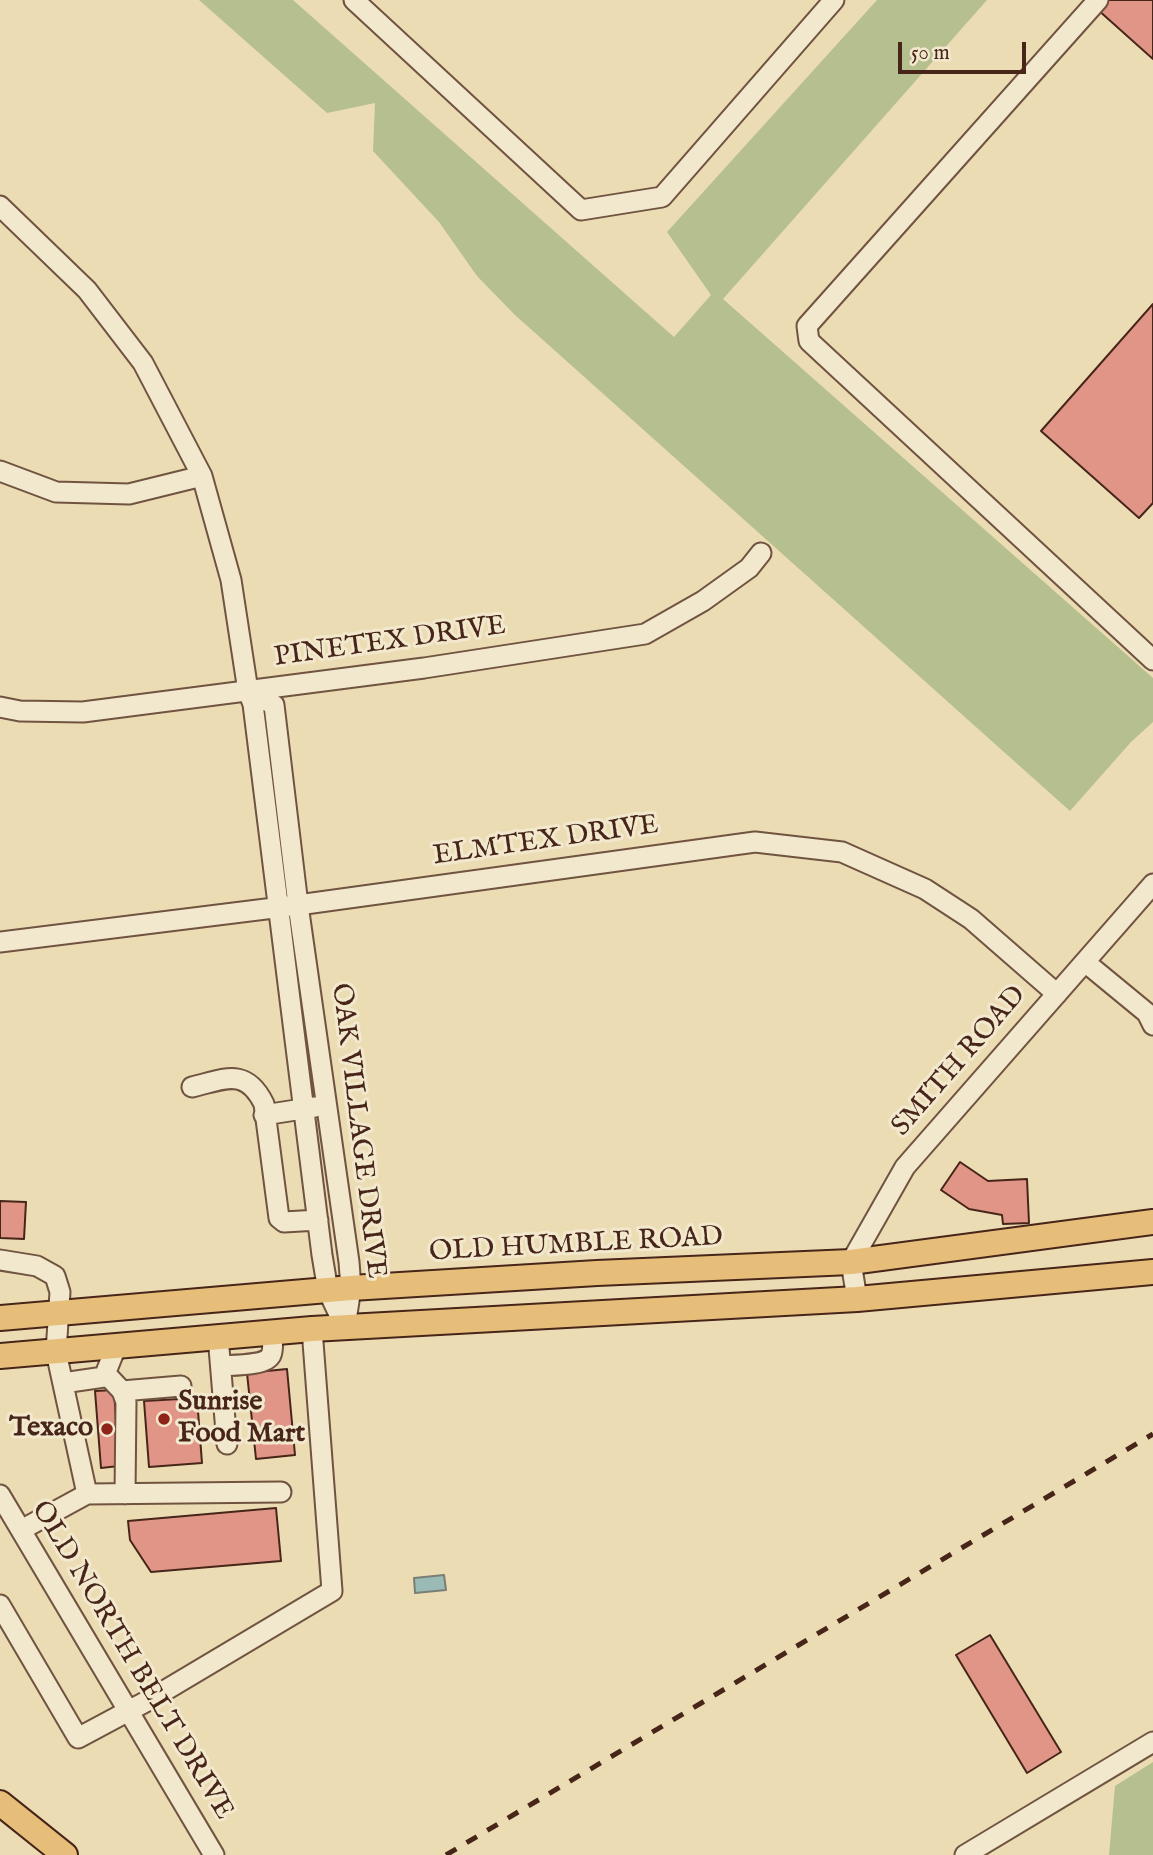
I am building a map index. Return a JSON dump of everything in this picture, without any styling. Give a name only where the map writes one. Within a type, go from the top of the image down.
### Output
[{"type":"main road","name":"OLD HUMBLE ROAD","points":[[0,1318],[340,1289],[597,1273],[851,1262],[1153,1222]]},
{"type":"main road","points":[[0,1356],[312,1329],[857,1299],[1153,1272]]},
{"type":"main road","points":[[597,1273],[598,1312]]},
{"type":"main road","points":[[0,1803],[65,1855]]},
{"type":"street","points":[[354,0],[581,210],[662,197],[834,0]]},
{"type":"street","points":[[1098,0],[807,326],[810,341],[1153,660]]},
{"type":"street","points":[[0,206],[87,290],[143,363],[202,476],[231,580],[248,691]]},
{"type":"street","points":[[0,471],[56,492],[129,494],[202,476]]},
{"type":"street","name":"PINETEX DRIVE","points":[[0,708],[83,712],[424,668],[645,634],[703,601],[748,568],[761,553]]},
{"type":"street","name":"OAK VILLAGE DRIVE","points":[[248,691],[274,705],[304,1109],[318,1220],[340,1289],[345,1327]]},
{"type":"street","name":"ELMTEX DRIVE","points":[[0,942],[289,906],[755,842],[842,852],[925,889],[971,919],[1057,994]]},
{"type":"street","name":"SMITH ROAD","points":[[851,1262],[905,1167],[1153,884]]},
{"type":"street","name":"OAK VILLAGE DRIVE","points":[[289,906],[327,1106],[349,1262],[340,1289]]},
{"type":"street","points":[[1085,962],[1151,1015]]},
{"type":"street","points":[[192,1087],[233,1077],[248,1081],[257,1090],[264,1104],[279,1218],[284,1222],[318,1220]]},
{"type":"street","points":[[264,1115],[327,1106]]},
{"type":"street","points":[[0,1259],[37,1266],[55,1276],[60,1292],[56,1352],[87,1494]]},
{"type":"street","points":[[851,1262],[857,1299]]},
{"type":"street","points":[[0,1605],[78,1738],[174,1686],[332,1591],[312,1329]]},
{"type":"street","points":[[221,1366],[263,1362],[270,1358],[272,1332]]},
{"type":"street","points":[[218,1336],[227,1444]]},
{"type":"street","points":[[63,1383],[102,1378],[117,1347]]},
{"type":"street","points":[[106,1374],[122,1391],[126,1402],[125,1494]]},
{"type":"street","points":[[122,1391],[181,1386]]},
{"type":"street","points":[[20,1530],[87,1494],[281,1492]]},
{"type":"street","name":"OLD NORTH BELT DRIVE","points":[[0,1495],[214,1855]]},
{"type":"street","points":[[965,1855],[1153,1742]]},
{"type":"green space","points":[[199,0],[293,0],[674,337],[711,295],[667,232],[877,0],[987,0],[723,299],[1153,678],[1153,722],[1131,742],[1070,811],[515,315],[477,276],[439,222],[373,151],[375,103],[327,113]]},
{"type":"green space","points":[[1153,1762],[1153,1855],[1109,1855],[1115,1786]]},
{"type":"water","points":[[444,1575],[446,1590],[415,1593],[414,1578]]},
{"type":"building","points":[[1105,0],[1153,0],[1153,59],[1097,9]]},
{"type":"building","points":[[1153,304],[1153,503],[1139,518],[1041,431]]},
{"type":"building","points":[[960,1162],[988,1181],[1027,1179],[1029,1223],[1003,1224],[1002,1215],[969,1209],[941,1190]]},
{"type":"building","points":[[0,1201],[26,1202],[24,1239],[0,1238]]},
{"type":"building","points":[[287,1369],[295,1455],[256,1459],[247,1373]]},
{"type":"building","name":"Texaco","points":[[114,1390],[119,1466],[101,1468],[95,1391]]},
{"type":"building","points":[[197,1398],[202,1463],[149,1467],[144,1401]]},
{"type":"building","points":[[276,1508],[281,1561],[151,1572],[130,1540],[128,1521]]},
{"type":"building","points":[[990,1635],[1061,1752],[1027,1773],[956,1655]]},
{"type":"railway","points":[[446,1855],[1153,1434]]},
{"type":"place","name":"Sunrise Food Mart","points":[[164,1419]]},
{"type":"place","name":"Texaco","points":[[107,1429]]}]
